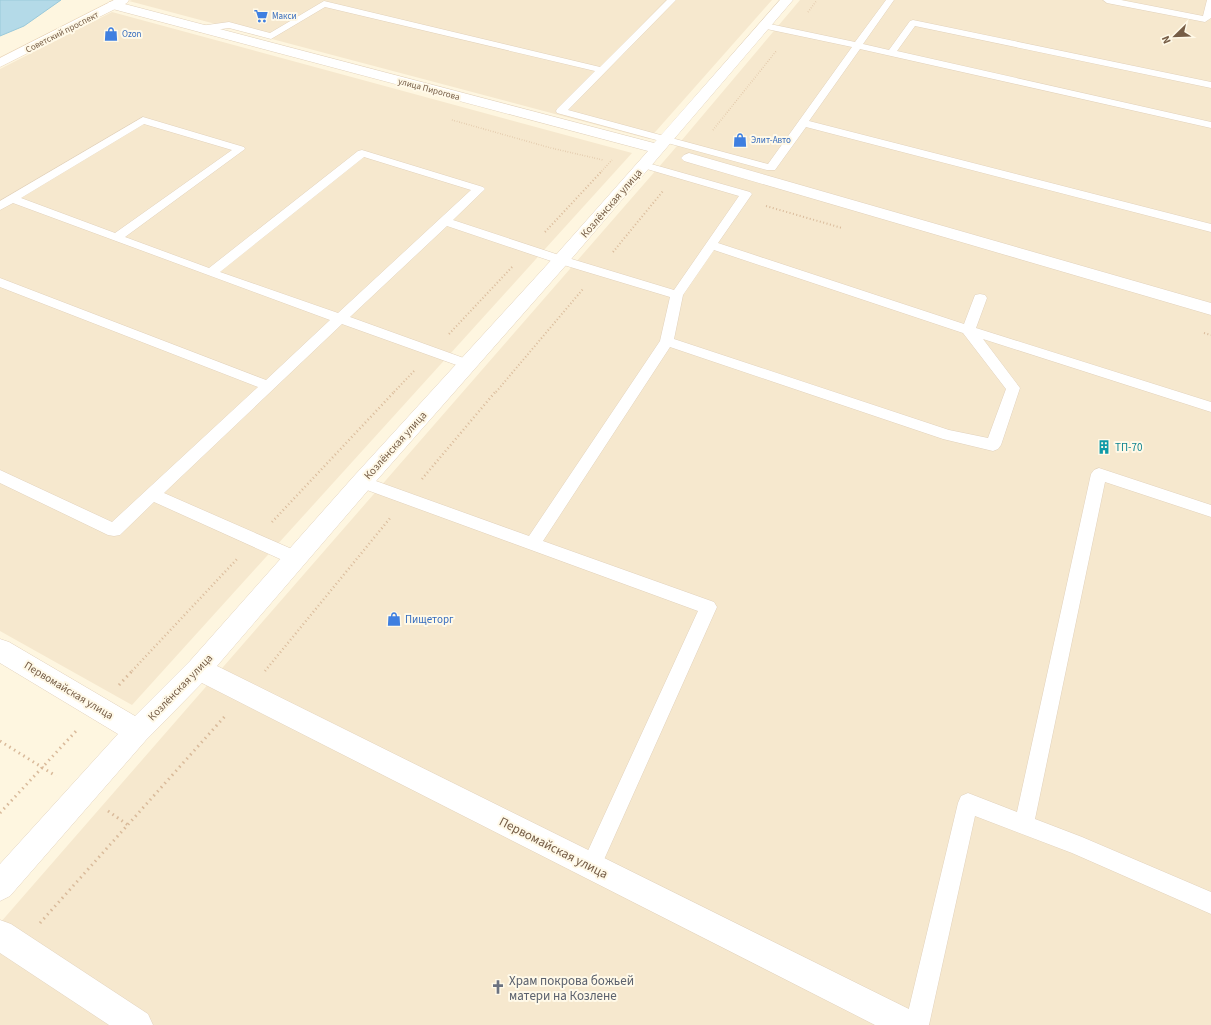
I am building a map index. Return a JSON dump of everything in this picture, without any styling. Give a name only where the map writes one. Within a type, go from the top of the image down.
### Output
[{"type":"street","name":"Козлёнская улица","points":[[5,872],[82,792],[137,731],[199,669],[362,482],[561,260],[787,0]]},
{"type":"street","name":"улица Пирогова","points":[[118,3],[198,29],[630,142],[656,151]]},
{"type":"street","name":"Советский проспект","points":[[0,63],[118,3]]},
{"type":"street","points":[[694,153],[1211,308]]},
{"type":"street","name":"Первомайская улица","points":[[0,650],[137,731]]},
{"type":"street","name":"Первомайская улица","points":[[199,669],[908,1025]]},
{"type":"street","points":[[10,941],[137,1025]]},
{"type":"lane","points":[[672,0],[561,111],[656,151],[694,153],[771,168],[890,0]]},
{"type":"lane","points":[[1108,0],[1205,19],[1207,17],[1211,0]]},
{"type":"lane","points":[[198,29],[229,25],[270,36],[324,4],[602,70]]},
{"type":"lane","points":[[891,53],[913,23],[1211,85]]},
{"type":"lane","points":[[765,26],[1211,125]]},
{"type":"lane","points":[[0,206],[143,120],[240,150],[117,238]]},
{"type":"lane","points":[[804,122],[1211,228]]},
{"type":"lane","points":[[533,543],[667,341],[677,296],[746,194],[676,174],[656,151]]},
{"type":"lane","points":[[0,476],[114,530],[479,189],[362,153],[211,273]]},
{"type":"lane","points":[[12,198],[211,273],[467,364]]},
{"type":"lane","points":[[445,221],[528,250],[677,296]]},
{"type":"lane","points":[[711,245],[968,330],[1211,407]]},
{"type":"lane","points":[[0,282],[268,386]]},
{"type":"lane","points":[[968,330],[980,298]]},
{"type":"lane","points":[[667,341],[948,434],[993,445],[1013,388],[968,330]]},
{"type":"lane","points":[[1024,824],[1099,474],[1211,511]]},
{"type":"lane","points":[[362,482],[708,606],[591,866]]},
{"type":"lane","points":[[152,494],[295,558]]},
{"type":"lane","points":[[917,1025],[968,803],[1075,844],[1211,904]]},
{"type":"path","points":[[694,153],[817,0]]},
{"type":"path","points":[[0,813],[630,142]]},
{"type":"path","points":[[10,941],[247,693],[407,497],[598,271],[676,174]]},
{"type":"path","points":[[0,742],[82,792]]},
{"type":"shaded area","points":[[772,0],[649,139],[129,1]]},
{"type":"shaded area","points":[[800,0],[1211,0],[1211,1025],[0,1025],[0,923],[671,153]]},
{"type":"shaded area","points":[[112,12],[632,153],[132,705],[0,631],[0,69]]},
{"type":"water","points":[[0,0],[61,0],[24,26],[0,36]]},
{"type":"place","name":"Макси","points":[[261,16]]},
{"type":"place","name":"Ozon","points":[[111,34]]},
{"type":"place","name":"Элит-Авто","points":[[740,140]]},
{"type":"place","name":"ТП-70","points":[[1104,447]]},
{"type":"place","name":"Пищеторг","points":[[394,619]]},
{"type":"place","name":"Храм покрова божьей матери на Козлене","points":[[498,987]]}]
